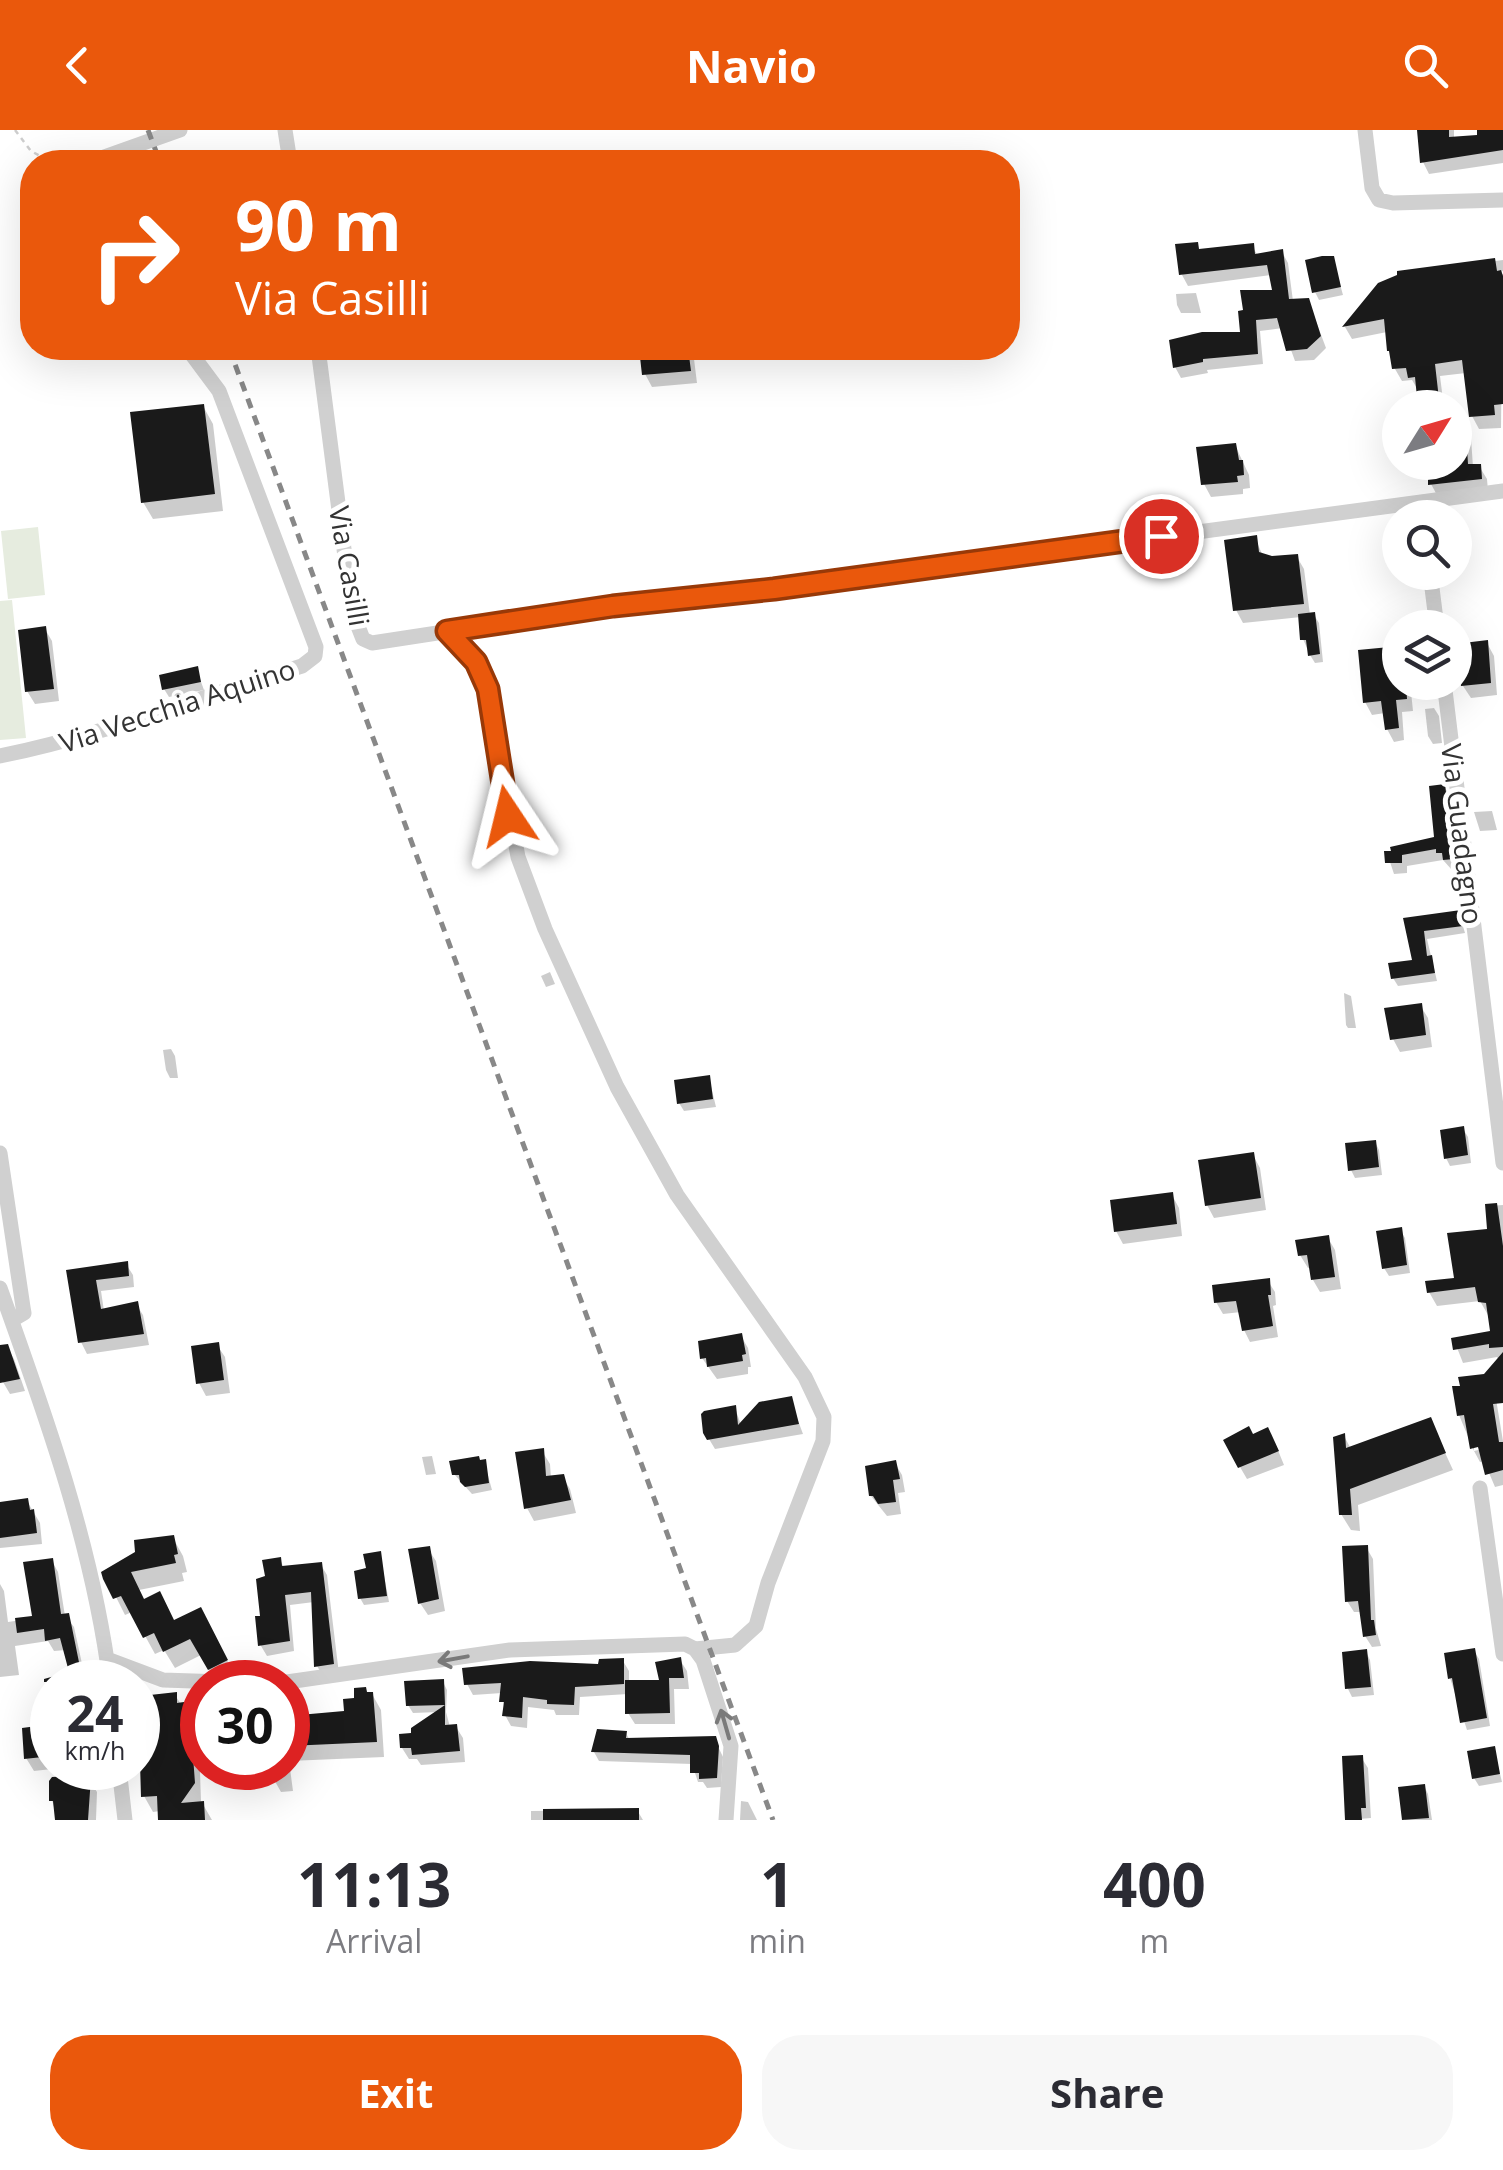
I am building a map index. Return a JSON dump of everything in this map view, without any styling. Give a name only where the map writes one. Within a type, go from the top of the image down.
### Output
[{"type":"street","points":[[1365,130],[1372,188],[1379,200],[1503,200]]},
{"type":"street","points":[[123,150],[174,132]]},
{"type":"street","name":"Via Vecchia Aquino","points":[[0,756],[104,731],[302,666],[315,656],[316,647],[219,391],[195,360]]},
{"type":"street","name":"Via Casilli","points":[[320,360],[356,624],[372,643],[613,606],[774,589],[1161,536],[1382,514]]},
{"type":"street","name":"Via Casilli","points":[[1467,500],[1503,492]]},
{"type":"street","points":[[447,631],[476,662],[488,689],[518,857],[617,1088],[677,1196],[805,1377],[824,1417],[824,1441],[768,1582],[756,1626],[734,1645],[695,1649]]},
{"type":"street","name":"Via Guadagno","points":[[1446,700],[1503,1164]]},
{"type":"street","points":[[0,1153],[24,1307],[24,1313],[12,1320]]},
{"type":"street","points":[[0,1288],[48,1421],[81,1536],[107,1659],[163,1680],[180,1681]]},
{"type":"street","points":[[1480,1488],[1503,1654]]},
{"type":"street","points":[[310,1679],[510,1650],[685,1644],[703,1660],[732,1746],[726,1820]]},
{"type":"street","points":[[122,1790],[125,1820]]},
{"type":"path","points":[[15,130],[30,150]]},
{"type":"shaded area","points":[[38,527],[45,595],[8,599],[1,531]]},
{"type":"shaded area","points":[[12,600],[26,738],[0,740],[0,601]]},
{"type":"building","points":[[1417,130],[1449,130],[1449,137],[1477,135],[1477,130],[1503,130],[1503,150],[1420,163]]},
{"type":"building","points":[[1198,242],[1199,249],[1254,243],[1255,254],[1283,249],[1289,299],[1309,298],[1321,336],[1307,349],[1286,351],[1277,318],[1256,320],[1258,354],[1203,359],[1173,368],[1169,340],[1202,332],[1240,332],[1240,290],[1272,290],[1267,265],[1179,275],[1175,244]]},
{"type":"building","points":[[1334,256],[1341,287],[1312,293],[1305,260]]},
{"type":"building","points":[[1495,258],[1497,271],[1501,270],[1503,276],[1503,404],[1494,405],[1495,415],[1472,417],[1472,390],[1466,390],[1462,360],[1435,364],[1438,390],[1416,390],[1415,377],[1408,378],[1406,368],[1392,369],[1384,319],[1342,327],[1378,283],[1397,275],[1397,271]]},
{"type":"building","points":[[640,360],[690,360],[691,371],[642,375]]},
{"type":"building","points":[[204,404],[215,494],[141,503],[130,412]]},
{"type":"building","points":[[1236,443],[1244,475],[1237,476],[1238,482],[1201,485],[1196,447]]},
{"type":"building","points":[[1472,464],[1481,464],[1482,479],[1428,485],[1428,480],[1472,480]]},
{"type":"building","points":[[1257,535],[1259,552],[1272,556],[1298,554],[1304,604],[1233,611],[1224,540]]},
{"type":"building","points":[[1315,612],[1320,654],[1308,656],[1306,640],[1300,640],[1298,614]]},
{"type":"building","points":[[46,626],[54,689],[25,692],[18,630]]},
{"type":"building","points":[[1488,640],[1491,683],[1472,685],[1472,642]]},
{"type":"building","points":[[1382,648],[1382,700],[1396,700],[1399,728],[1385,730],[1381,701],[1363,703],[1358,650]]},
{"type":"building","points":[[198,666],[201,682],[162,690],[159,675]]},
{"type":"building","points":[[1445,784],[1454,859],[1443,860],[1436,849],[1402,855],[1402,863],[1385,863],[1384,851],[1391,851],[1390,847],[1434,837],[1429,786]]},
{"type":"building","points":[[1461,910],[1463,926],[1424,931],[1427,956],[1432,955],[1435,973],[1391,979],[1388,963],[1412,960],[1403,918]]},
{"type":"building","points":[[1422,1003],[1426,1035],[1390,1040],[1384,1008]]},
{"type":"building","points":[[710,1075],[713,1099],[677,1104],[674,1080]]},
{"type":"building","points":[[1464,1126],[1468,1155],[1444,1159],[1440,1130]]},
{"type":"building","points":[[1376,1140],[1379,1167],[1348,1171],[1345,1143]]},
{"type":"building","points":[[1254,1152],[1261,1198],[1205,1206],[1198,1160]]},
{"type":"building","points":[[1173,1192],[1177,1224],[1114,1232],[1110,1200]]},
{"type":"building","points":[[1497,1203],[1503,1246],[1503,1347],[1489,1348],[1489,1344],[1453,1350],[1451,1338],[1490,1331],[1486,1303],[1478,1302],[1475,1287],[1427,1293],[1425,1281],[1454,1278],[1447,1233],[1487,1229],[1485,1204]]},
{"type":"building","points":[[1402,1227],[1407,1265],[1382,1269],[1376,1231]]},
{"type":"building","points":[[1329,1235],[1335,1277],[1311,1280],[1307,1255],[1298,1256],[1295,1240]]},
{"type":"building","points":[[128,1261],[129,1276],[96,1280],[101,1309],[138,1301],[144,1334],[78,1343],[66,1270]]},
{"type":"building","points":[[1270,1278],[1268,1295],[1273,1326],[1242,1331],[1236,1301],[1214,1303],[1212,1285]]},
{"type":"building","points":[[742,1333],[746,1354],[742,1355],[743,1361],[707,1367],[706,1358],[700,1359],[698,1341]]},
{"type":"building","points":[[219,1342],[224,1380],[196,1384],[191,1346]]},
{"type":"building","points":[[8,1344],[20,1379],[0,1383],[0,1345]]},
{"type":"building","points":[[1503,1352],[1503,1403],[1493,1404],[1499,1442],[1503,1442],[1503,1470],[1485,1475],[1478,1447],[1470,1449],[1464,1415],[1457,1416],[1452,1386],[1460,1386],[1458,1377],[1484,1374]]},
{"type":"building","points":[[792,1396],[799,1424],[707,1440],[703,1433],[704,1411],[736,1405],[738,1425],[759,1402]]},
{"type":"building","points":[[1431,1417],[1446,1453],[1350,1489],[1352,1515],[1339,1515],[1333,1437],[1345,1433],[1346,1448]]},
{"type":"building","points":[[1249,1426],[1253,1434],[1268,1427],[1279,1451],[1238,1468],[1223,1440]]},
{"type":"building","points":[[544,1448],[546,1476],[564,1474],[571,1500],[524,1509],[515,1452]]},
{"type":"building","points":[[479,1456],[480,1460],[486,1459],[489,1483],[465,1487],[459,1475],[452,1475],[449,1461]]},
{"type":"building","points":[[896,1460],[900,1479],[893,1480],[896,1502],[878,1504],[869,1496],[865,1466]]},
{"type":"building","points":[[28,1498],[30,1510],[34,1509],[37,1533],[0,1538],[0,1502]]},
{"type":"building","points":[[174,1535],[176,1563],[131,1572],[144,1599],[160,1591],[174,1620],[201,1607],[228,1660],[202,1660],[190,1639],[163,1652],[154,1633],[143,1638],[121,1596],[113,1599],[101,1572],[135,1552],[134,1540]]},
{"type":"building","points":[[1368,1545],[1371,1620],[1376,1635],[1363,1637],[1358,1601],[1345,1602],[1342,1546]]},
{"type":"building","points":[[430,1546],[439,1599],[418,1604],[408,1549]]},
{"type":"building","points":[[381,1551],[387,1596],[358,1599],[354,1571],[366,1568],[363,1554]]},
{"type":"building","points":[[281,1557],[282,1566],[322,1562],[334,1664],[314,1667],[311,1592],[285,1595],[290,1641],[258,1646],[256,1579],[265,1576],[262,1560]]},
{"type":"building","points":[[53,1558],[61,1614],[69,1613],[79,1660],[66,1660],[60,1638],[45,1641],[44,1629],[17,1633],[15,1618],[32,1616],[23,1562]]},
{"type":"building","points":[[1475,1648],[1487,1718],[1460,1723],[1444,1653]]},
{"type":"building","points":[[1367,1649],[1371,1687],[1345,1689],[1342,1652]]},
{"type":"building","points":[[681,1657],[684,1678],[669,1678],[670,1713],[625,1714],[625,1680],[659,1680],[655,1662]]},
{"type":"building","points":[[624,1658],[624,1684],[575,1687],[574,1705],[547,1704],[547,1700],[523,1697],[522,1718],[502,1716],[501,1683],[464,1685],[462,1668],[530,1661],[598,1664],[599,1659]]},
{"type":"building","points":[[444,1679],[445,1705],[406,1706],[404,1681]]},
{"type":"building","points":[[366,1687],[367,1692],[373,1692],[377,1742],[310,1745],[310,1714],[344,1711],[343,1699],[354,1698],[354,1688]]},
{"type":"building","points":[[177,1692],[180,1790],[190,1790],[181,1803],[204,1801],[205,1820],[158,1820],[157,1796],[141,1797],[141,1790],[160,1790],[160,1694]]},
{"type":"building","points":[[445,1705],[445,1725],[457,1724],[460,1751],[412,1755],[411,1748],[400,1748],[399,1734],[411,1733],[411,1728]]},
{"type":"building","points":[[30,1727],[30,1758],[24,1759],[22,1728]]},
{"type":"building","points":[[597,1729],[627,1731],[626,1738],[716,1736],[717,1778],[699,1779],[699,1773],[690,1773],[690,1755],[591,1752]]},
{"type":"building","points":[[1495,1746],[1500,1774],[1472,1779],[1467,1751]]},
{"type":"building","points":[[1363,1755],[1366,1808],[1361,1808],[1362,1820],[1345,1820],[1342,1756]]},
{"type":"building","points":[[1425,1784],[1429,1818],[1402,1820],[1398,1787]]},
{"type":"building","points":[[49,1790],[90,1790],[88,1820],[55,1820],[53,1801],[49,1801]]},
{"type":"building","points":[[639,1808],[639,1820],[543,1820],[543,1809]]},
{"type":"railway","points":[[148,130],[156,150]]},
{"type":"railway","points":[[233,360],[773,1820]]},
{"type":"route","points":[[508,816],[488,689],[476,662],[447,631],[1161,536]]}]
